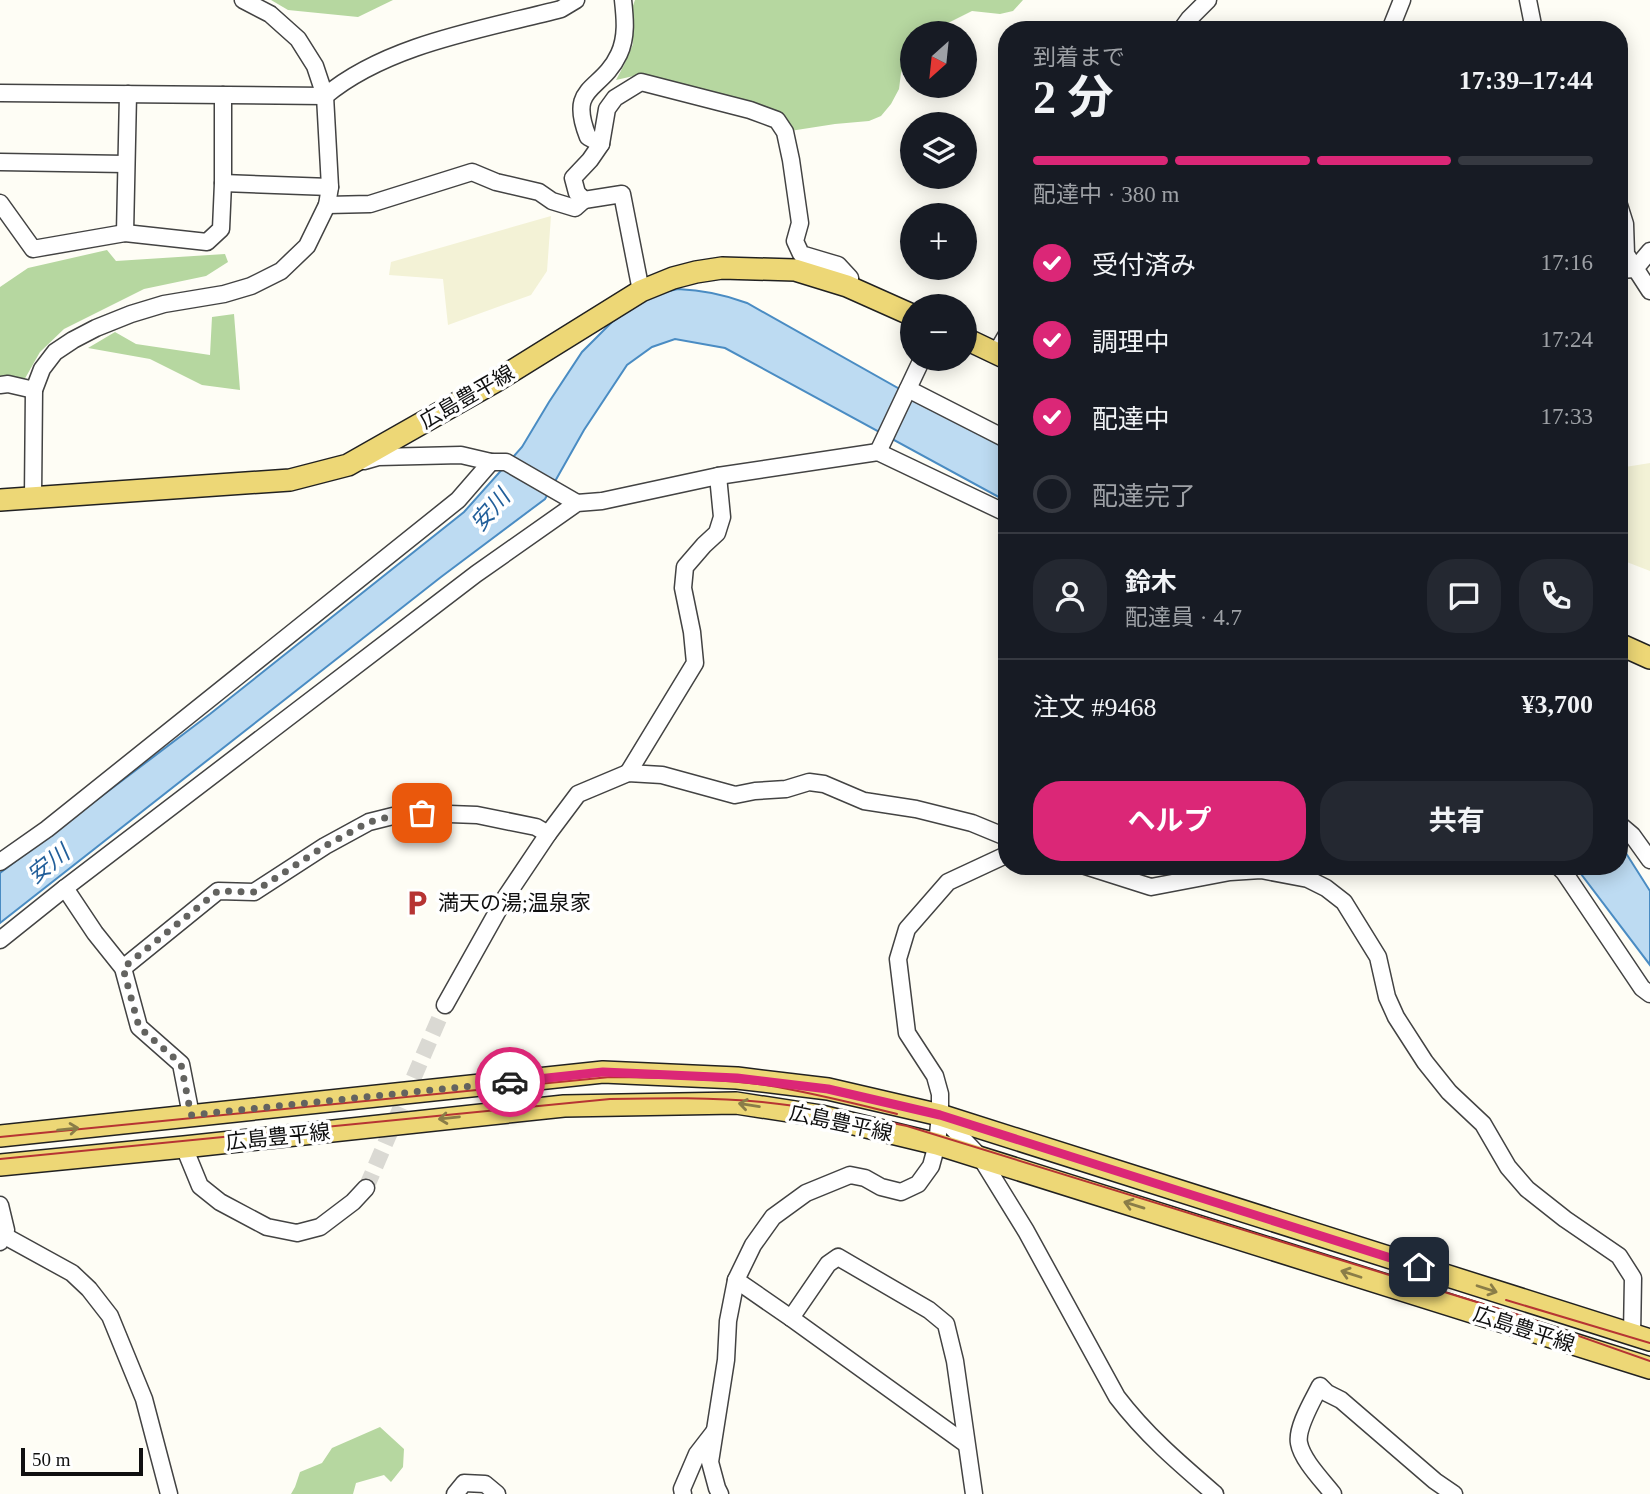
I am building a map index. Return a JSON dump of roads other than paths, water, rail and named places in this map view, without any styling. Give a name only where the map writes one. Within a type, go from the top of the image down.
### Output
[{"type":"main road","name":"広島豊平線","points":[[0,500],[290,480],[348,465],[496,381],[641,291],[673,278],[722,268],[795,270],[847,286],[900,310]]},
{"type":"main road","points":[[977,342],[998,348]]},
{"type":"main road","points":[[1628,648],[1650,658]]},
{"type":"main road","name":"広島豊平線","points":[[0,1136],[603,1072],[737,1078],[828,1089],[940,1115],[1641,1337]]},
{"type":"main road","name":"広島豊平線","points":[[0,1164],[564,1106],[736,1102],[821,1116],[937,1144],[1650,1368]]},
{"type":"street","points":[[33,497],[34,390],[42,369],[55,352],[96,328],[131,314],[164,304],[224,294],[251,286],[281,271],[307,246],[327,205],[330,187],[325,96],[315,66],[298,39],[270,14],[243,0]]},
{"type":"street","points":[[0,93],[325,96],[343,81],[417,46],[561,9],[576,0]]},
{"type":"street","points":[[601,144],[588,137],[582,123],[580,104],[620,52],[625,25],[623,0]]},
{"type":"street","points":[[1189,21],[1208,0]]},
{"type":"street","points":[[1394,21],[1402,0]]},
{"type":"street","points":[[1528,0],[1532,21]]},
{"type":"street","points":[[584,200],[577,193],[573,178],[601,144],[607,109],[615,98],[641,82],[750,110],[777,120],[785,132],[800,223],[795,241],[800,254],[838,265],[850,278],[847,286]]},
{"type":"street","points":[[125,233],[128,94]]},
{"type":"street","points":[[0,203],[33,249],[125,233],[206,242],[221,229],[223,96]]},
{"type":"street","points":[[0,162],[126,164]]},
{"type":"street","points":[[327,205],[370,204],[472,172],[496,182],[539,192],[552,201],[575,208],[584,200],[622,194],[641,291]]},
{"type":"street","points":[[223,183],[330,187]]},
{"type":"street","points":[[1628,269],[1650,251]]},
{"type":"street","points":[[1628,271],[1650,291]]},
{"type":"street","points":[[879,449],[916,371]]},
{"type":"street","points":[[0,385],[8,384],[34,390]]},
{"type":"street","points":[[907,391],[998,435]]},
{"type":"street","points":[[0,940],[476,574],[577,503],[602,501],[718,476],[879,449],[998,509]]},
{"type":"street","points":[[348,465],[378,457],[461,456],[498,462],[577,503]]},
{"type":"street","points":[[0,862],[47,828],[383,561],[498,462]]},
{"type":"street","points":[[628,773],[695,663],[683,588],[685,567],[717,533],[722,517],[718,476]]},
{"type":"street","points":[[445,1005],[505,898],[578,794],[628,773],[662,775],[734,795],[786,789],[809,782],[824,784],[864,801],[916,809],[972,823],[998,834]]},
{"type":"street","points":[[123,968],[218,891],[254,892],[325,846],[369,822],[422,813],[477,814],[536,827],[548,834]]},
{"type":"street","points":[[1628,832],[1650,860]]},
{"type":"street","points":[[720,1494],[710,1462],[736,1280],[753,1245],[774,1217],[806,1193],[850,1175],[901,1192],[918,1184],[931,1166],[937,1144],[940,1094],[935,1076],[907,1033],[898,959],[907,929],[948,882],[998,859]]},
{"type":"street","points":[[1113,875],[1151,887],[1214,875]]},
{"type":"street","points":[[1287,875],[1308,879],[1326,888],[1344,902],[1378,957],[1387,997],[1396,1017],[1425,1062],[1449,1092],[1483,1124],[1508,1167],[1527,1189],[1619,1256],[1633,1278],[1641,1337]]},
{"type":"street","points":[[1566,875],[1642,988],[1650,994]]},
{"type":"street","points":[[65,888],[95,933],[123,968],[139,1027],[181,1064],[191,1115]]},
{"type":"street","points":[[940,1115],[981,1158],[1026,1231],[1116,1397],[1153,1440],[1215,1494]]},
{"type":"street","points":[[184,1147],[200,1186],[220,1202],[267,1227],[297,1233],[320,1227],[353,1202],[366,1188]]},
{"type":"street","points":[[0,1205],[6,1230],[2,1238],[72,1273],[89,1289],[110,1316],[144,1399],[169,1494]]},
{"type":"street","points":[[791,1318],[828,1264],[838,1257],[929,1310],[946,1324],[955,1361],[974,1494]]},
{"type":"street","points":[[736,1280],[966,1444]]},
{"type":"street","points":[[1333,1494],[1305,1457],[1298,1442],[1301,1428],[1320,1386],[1341,1400],[1435,1481],[1454,1494]]},
{"type":"street","points":[[683,1494],[682,1489],[697,1454],[716,1430]]},
{"type":"street","points":[[455,1494],[464,1483],[485,1484],[497,1494]]},
{"type":"water","name":"安川","points":[[678,289],[696,290],[747,303],[998,444],[998,497],[725,348],[675,339],[652,347],[627,365],[584,430],[545,499],[441,577],[0,923],[0,873],[210,714],[464,512],[522,447],[582,352],[612,322],[651,295]]},
{"type":"water","points":[[1628,856],[1650,891],[1650,965],[1582,875],[1628,875]]},
{"type":"tunnel","points":[[366,1188],[445,1005]]},
{"type":"tram line","points":[[0,1137],[610,1077],[765,1085],[897,1114]]},
{"type":"tram line","points":[[0,1159],[610,1099],[743,1100],[780,1104],[907,1126],[1522,1316],[1650,1361]]},
{"type":"tram line","points":[[1506,1300],[1650,1343]]},
{"type":"place","name":"満天の湯;温泉家","points":[[417,903]]}]
